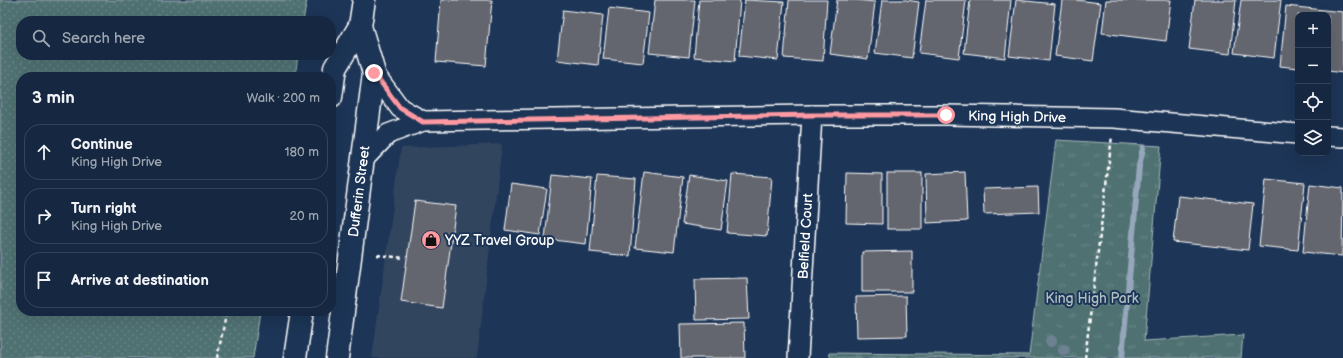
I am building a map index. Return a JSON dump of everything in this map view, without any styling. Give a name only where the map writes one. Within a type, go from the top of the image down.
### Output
[{"type":"main road","name":"Dufferin Street","points":[[334,72],[335,68],[360,26],[364,0]]},
{"type":"main road","name":"Dufferin Street","points":[[337,358],[374,73],[360,26]]},
{"type":"main road","points":[[295,358],[301,316]]},
{"type":"street","points":[[374,73],[400,108],[423,122]]},
{"type":"street","name":"King High Drive","points":[[362,161],[388,134],[423,122],[812,115],[946,115],[1114,118],[1295,134]]},
{"type":"street","name":"Belfield Court","points":[[798,358],[812,115]]},
{"type":"street","points":[[1331,136],[1343,137]]},
{"type":"path","points":[[1085,358],[1114,118]]},
{"type":"path","points":[[378,255],[404,258]]},
{"type":"path","points":[[217,358],[226,316]]},
{"type":"shaded area","points":[[502,144],[477,358],[372,358],[401,148]]},
{"type":"green space","points":[[0,0],[307,0],[304,16],[16,16],[16,60],[297,60],[296,72],[16,72],[16,316],[259,316],[253,358],[0,358]]},
{"type":"green space","name":"King High Park","points":[[1056,140],[1161,146],[1144,341],[1243,335],[1241,358],[831,358],[829,353],[1029,355]]},
{"type":"building","points":[[441,0],[492,0],[486,66],[436,62]]},
{"type":"building","points":[[655,0],[695,0],[689,57],[649,53]]},
{"type":"building","points":[[699,0],[740,0],[735,61],[694,57]]},
{"type":"building","points":[[745,0],[784,2],[778,60],[739,56]]},
{"type":"building","points":[[789,0],[827,0],[823,61],[784,58]]},
{"type":"building","points":[[837,0],[875,2],[868,59],[830,54]]},
{"type":"building","points":[[882,0],[906,0],[919,2],[912,58],[875,53]]},
{"type":"building","points":[[926,0],[966,0],[959,58],[919,53]]},
{"type":"building","points":[[970,0],[1011,0],[1005,58],[964,53]]},
{"type":"building","points":[[1016,0],[1055,4],[1049,61],[1009,56]]},
{"type":"building","points":[[1062,0],[1101,3],[1093,61],[1055,56]]},
{"type":"building","points":[[1106,0],[1171,0],[1166,41],[1102,33]]},
{"type":"building","points":[[1195,0],[1236,0],[1230,54],[1189,49]]},
{"type":"building","points":[[1241,0],[1281,0],[1274,58],[1234,53]]},
{"type":"building","points":[[1286,6],[1343,12],[1343,73],[1331,71],[1331,12],[1295,12],[1295,68],[1280,66]]},
{"type":"building","points":[[609,8],[649,13],[643,63],[603,59]]},
{"type":"building","points":[[563,10],[603,15],[598,65],[557,60]]},
{"type":"building","points":[[644,172],[683,177],[674,252],[635,248]]},
{"type":"building","points":[[965,172],[967,221],[927,223],[926,174]]},
{"type":"building","points":[[847,173],[882,174],[882,224],[846,223]]},
{"type":"building","points":[[887,173],[922,173],[922,229],[887,229]]},
{"type":"building","points":[[732,174],[772,177],[767,236],[727,233]]},
{"type":"building","points":[[552,175],[592,179],[586,244],[545,239]]},
{"type":"building","points":[[689,175],[728,181],[721,230],[682,224]]},
{"type":"building","points":[[597,176],[636,179],[630,256],[590,252]]},
{"type":"building","points":[[1266,179],[1305,183],[1298,250],[1259,246]]},
{"type":"building","points":[[511,184],[547,189],[540,235],[505,230]]},
{"type":"building","points":[[1310,184],[1343,188],[1342,256],[1303,252]]},
{"type":"building","points":[[1038,187],[1039,212],[984,214],[983,189]]},
{"type":"building","points":[[1178,196],[1253,204],[1248,250],[1173,242]]},
{"type":"building","points":[[415,201],[456,206],[442,308],[401,302]]},
{"type":"building","points":[[912,251],[912,292],[862,292],[862,252]]},
{"type":"building","points":[[747,278],[749,319],[696,320],[695,279]]},
{"type":"building","points":[[906,296],[907,336],[857,337],[856,297]]},
{"type":"building","points":[[744,323],[745,358],[681,358],[680,324]]},
{"type":"waterway","points":[[1122,358],[1139,166],[1143,148]]},
{"type":"place","name":"YYZ Travel Group","points":[[431,240]]},
{"type":"route","points":[[374,73],[400,108],[423,122],[812,115],[946,115]]}]
